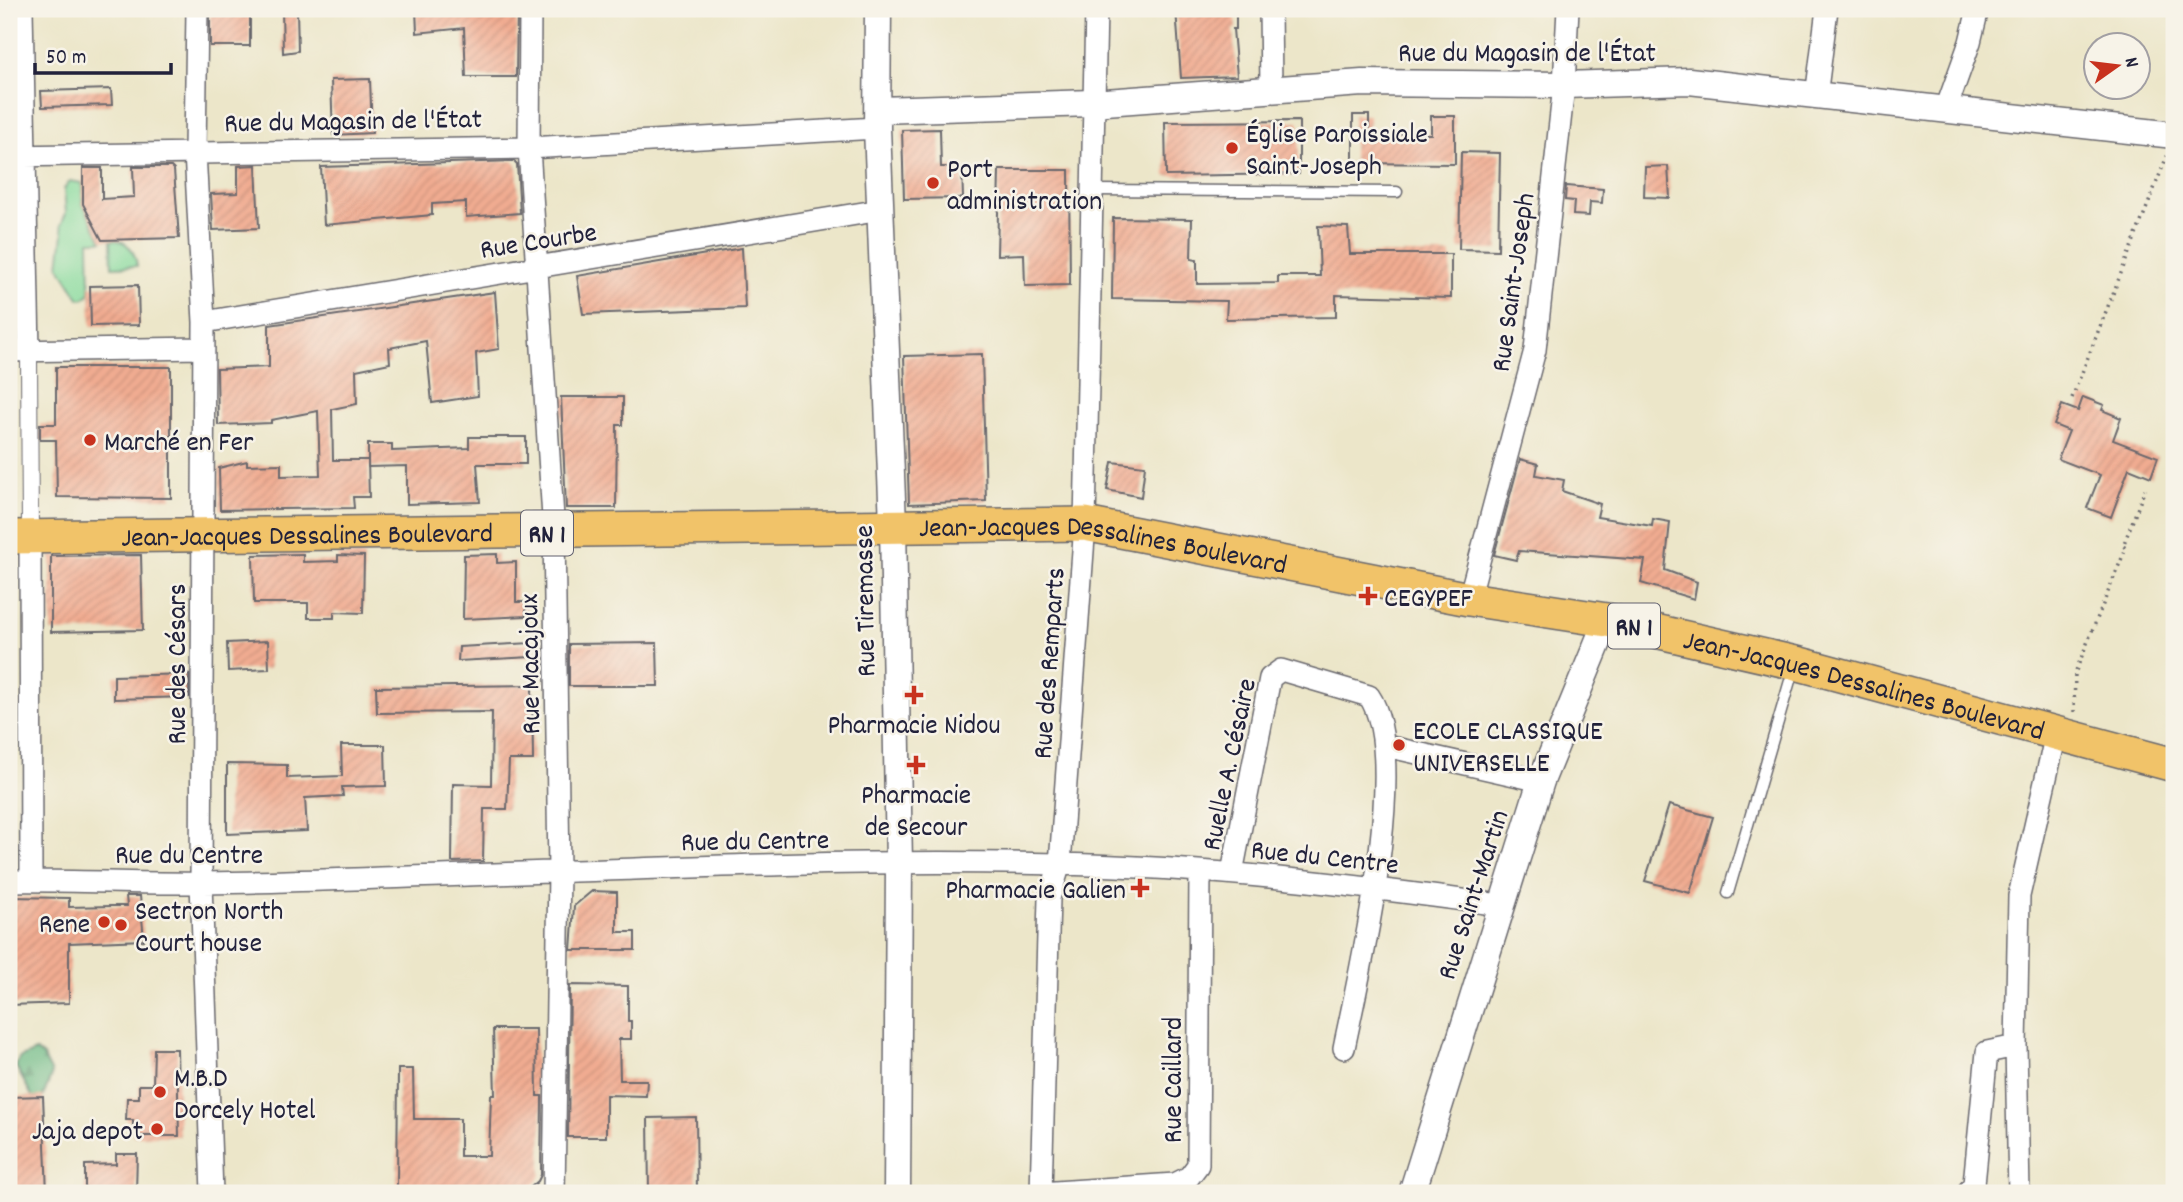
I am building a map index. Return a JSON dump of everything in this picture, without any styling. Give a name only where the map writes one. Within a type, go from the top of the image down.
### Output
[{"type":"main road","name":"Jean-Jacques Dessalines Boulevard","points":[[20,537],[554,533],[893,524],[1085,524],[1469,599],[1607,620],[1796,663],[2174,765]]},
{"type":"street","points":[[22,9],[17,156],[20,537],[31,880]]},
{"type":"street","name":"Rue des Césars","points":[[197,9],[195,152],[204,322],[201,883],[212,1193]]},
{"type":"street","name":"Rue Macajoux","points":[[530,9],[529,148],[554,533],[559,871],[554,1193]]},
{"type":"street","name":"Rue Tiremasse","points":[[878,9],[878,119],[893,524],[900,864],[897,1193]]},
{"type":"street","name":"Rue des Remparts","points":[[1041,1193],[1049,898],[1060,864],[1085,524],[1096,9]]},
{"type":"street","points":[[1270,9],[1271,89]]},
{"type":"street","name":"Rue Saint-Joseph","points":[[1469,599],[1535,350],[1564,85],[1568,9]]},
{"type":"street","points":[[1816,97],[1827,9]]},
{"type":"street","points":[[1946,108],[1970,42],[1978,9]]},
{"type":"street","name":"Rue du Magasin de l'État","points":[[17,156],[529,148],[697,138],[878,119],[1362,83],[1564,85],[1689,81],[1816,97],[1946,108],[2172,142]]},
{"type":"street","name":"Rue Courbe","points":[[204,322],[881,210]]},
{"type":"street","points":[[19,351],[203,348]]},
{"type":"street","name":"Rue Saint-Martin","points":[[1412,1193],[1541,781],[1607,620]]},
{"type":"street","name":"Ruelle A. Césaire","points":[[1232,873],[1270,678],[1281,670],[1369,696],[1386,746]]},
{"type":"street","points":[[2019,1193],[2016,1046],[2019,896],[2064,736]]},
{"type":"street","points":[[1344,1048],[1377,888],[1386,746],[1541,781]]},
{"type":"street","name":"Rue du Centre","points":[[9,881],[201,883],[559,871],[900,864],[1060,864],[1232,873],[1377,888],[1500,905]]},
{"type":"street","name":"Rue Caillard","points":[[1041,1193],[1175,1184],[1189,1177],[1198,1165],[1200,872]]},
{"type":"street","points":[[1967,1193],[1974,1184],[1987,1052],[2016,1046]]},
{"type":"lane","points":[[1091,190],[1397,192]]},
{"type":"lane","points":[[1728,893],[1796,663]]},
{"type":"path","points":[[2072,398],[2172,142]]},
{"type":"path","points":[[2064,736],[2075,673],[2126,548],[2123,546],[2145,489]]},
{"type":"green space","points":[[70,181],[82,183],[83,204],[102,241],[89,241],[90,293],[83,299],[79,298],[59,266],[63,234],[61,225],[66,213],[64,189]]},
{"type":"green space","points":[[9,188],[14,249],[15,315],[11,319]]},
{"type":"green space","points":[[111,240],[117,240],[129,247],[137,266],[112,267]]},
{"type":"green space","points":[[36,1051],[43,1056],[52,1073],[43,1097],[33,1098],[16,1067],[19,1058]]},
{"type":"building","points":[[210,9],[250,9],[250,46],[210,46]]},
{"type":"building","points":[[282,9],[297,9],[298,51],[283,53]]},
{"type":"building","points":[[416,9],[517,9],[516,77],[466,77],[464,28],[417,33]]},
{"type":"building","points":[[1176,9],[1236,12],[1236,29],[1233,29],[1237,76],[1181,78]]},
{"type":"building","points":[[370,79],[372,133],[333,135],[331,80]]},
{"type":"building","points":[[111,89],[112,105],[42,107],[41,91]]},
{"type":"building","points":[[1353,115],[1369,115],[1369,134],[1431,134],[1431,116],[1455,116],[1455,164],[1353,163]]},
{"type":"building","name":"Église Paroissiale Saint-Joseph","points":[[1299,121],[1299,174],[1166,176],[1165,122]]},
{"type":"building","points":[[940,129],[941,167],[962,167],[963,198],[904,199],[902,130]]},
{"type":"building","points":[[1461,152],[1500,153],[1498,250],[1459,249]]},
{"type":"building","points":[[514,161],[517,164],[520,213],[466,217],[466,202],[432,204],[432,215],[324,225],[321,167]]},
{"type":"building","points":[[256,165],[259,228],[213,230],[211,194],[238,193],[238,166]]},
{"type":"building","points":[[1668,166],[1670,198],[1644,197],[1645,167]]},
{"type":"building","points":[[133,167],[171,167],[174,170],[179,238],[102,240],[83,204],[83,168],[102,168],[102,199],[134,197]]},
{"type":"building","points":[[999,170],[1069,170],[1070,285],[1025,286],[1024,254],[997,255]]},
{"type":"building","points":[[1566,186],[1603,189],[1602,203],[1590,202],[1589,216],[1573,215],[1574,201],[1565,200]]},
{"type":"building","points":[[1113,218],[1192,219],[1191,259],[1197,260],[1197,284],[1278,283],[1278,276],[1320,276],[1318,226],[1348,227],[1350,254],[1451,254],[1451,298],[1336,295],[1336,317],[1226,319],[1227,301],[1112,299]]},
{"type":"building","points":[[742,248],[745,308],[583,314],[577,276]]},
{"type":"building","points":[[138,285],[139,325],[91,326],[90,286]]},
{"type":"building","points":[[495,292],[499,349],[476,353],[478,396],[432,403],[426,341],[389,348],[390,363],[356,370],[357,404],[332,409],[333,460],[368,460],[369,497],[353,497],[354,508],[220,510],[219,468],[247,461],[247,465],[281,464],[281,476],[320,475],[318,411],[271,420],[271,423],[218,425],[217,369],[269,367],[269,325]]},
{"type":"building","points":[[982,354],[986,501],[909,504],[904,356]]},
{"type":"building","name":"Marché en Fer","points":[[56,367],[171,367],[171,498],[57,497],[56,440],[40,440],[40,424],[56,424]]},
{"type":"building","points":[[561,397],[623,397],[623,425],[617,425],[616,508],[566,508]]},
{"type":"building","points":[[2083,397],[2104,405],[2102,410],[2121,418],[2113,440],[2158,457],[2151,477],[2129,468],[2111,517],[2087,508],[2100,475],[2058,459],[2069,431],[2054,425],[2062,405],[2078,411]]},
{"type":"building","points":[[469,437],[526,437],[526,464],[477,464],[480,502],[407,504],[407,466],[368,467],[368,444],[392,444],[392,451],[469,448]]},
{"type":"building","points":[[1520,459],[1538,464],[1536,475],[1564,480],[1562,491],[1600,504],[1597,517],[1652,526],[1653,519],[1670,522],[1665,570],[1697,582],[1694,599],[1641,583],[1645,560],[1519,551],[1516,560],[1494,555]]},
{"type":"building","points":[[1112,462],[1145,466],[1141,497],[1107,490]]},
{"type":"building","points":[[303,554],[303,562],[338,561],[338,555],[364,556],[363,613],[334,612],[334,618],[308,618],[308,603],[254,603],[253,555]]},
{"type":"building","points":[[497,554],[497,563],[516,562],[516,602],[526,602],[526,616],[463,619],[464,555]]},
{"type":"building","points":[[141,555],[143,630],[51,632],[51,556]]},
{"type":"building","points":[[268,641],[269,669],[228,671],[227,643]]},
{"type":"building","points":[[531,643],[531,657],[458,661],[459,647]]},
{"type":"building","points":[[657,643],[658,686],[569,686],[569,644]]},
{"type":"building","points":[[189,674],[189,697],[114,699],[114,676]]},
{"type":"building","points":[[532,685],[533,760],[509,760],[507,809],[484,809],[483,861],[452,862],[453,784],[491,785],[492,712],[377,713],[376,687]]},
{"type":"building","points":[[341,745],[385,745],[386,786],[342,787],[343,796],[305,798],[307,831],[227,834],[227,764],[287,765],[287,778],[342,776]]},
{"type":"building","points":[[1669,805],[1713,817],[1690,893],[1645,881]]},
{"type":"building","points":[[592,891],[617,892],[617,932],[635,932],[635,950],[571,950],[574,906]]},
{"type":"building","points":[[126,896],[140,896],[144,940],[69,943],[69,1003],[9,1005],[9,897],[69,898],[69,907],[127,906]]},
{"type":"building","points":[[570,985],[628,986],[631,1039],[619,1039],[620,1080],[647,1080],[646,1096],[606,1095],[606,1137],[568,1137]]},
{"type":"building","points":[[493,1029],[536,1029],[537,1096],[542,1096],[541,1175],[538,1181],[524,1193],[397,1190],[398,1069],[413,1069],[414,1119],[460,1119],[460,1156],[489,1156],[491,1095],[495,1095]]},
{"type":"building","points":[[154,1049],[177,1049],[179,1136],[133,1136],[133,1120],[126,1120],[127,1098],[139,1098],[139,1085],[153,1085]]},
{"type":"building","points":[[43,1096],[47,1193],[9,1193],[9,1097]]},
{"type":"building","points":[[696,1117],[697,1193],[649,1193],[648,1118]]},
{"type":"building","points":[[116,1154],[137,1154],[136,1193],[85,1193],[85,1165],[116,1164]]},
{"type":"place","name":"Église Paroissiale Saint-Joseph","points":[[1232,148]]},
{"type":"place","name":"Port administration","points":[[933,183]]},
{"type":"place","name":"Marché en Fer","points":[[90,440]]},
{"type":"place","name":"CEGYPEF","points":[[1368,596]]},
{"type":"place","name":"Pharmacie Nidou","points":[[914,695]]},
{"type":"place","name":"ECOLE CLASSIQUE UNIVERSELLE","points":[[1399,745]]},
{"type":"place","name":"Pharmacie de Secour","points":[[916,765]]},
{"type":"place","name":"Pharmacie Galien","points":[[1140,888]]},
{"type":"place","name":"Rene","points":[[104,922]]},
{"type":"place","name":"Sectron North Court house","points":[[121,925]]},
{"type":"place","name":"M.B.D Dorcely Hotel","points":[[160,1092]]},
{"type":"place","name":"Jaja depot","points":[[157,1129]]}]
